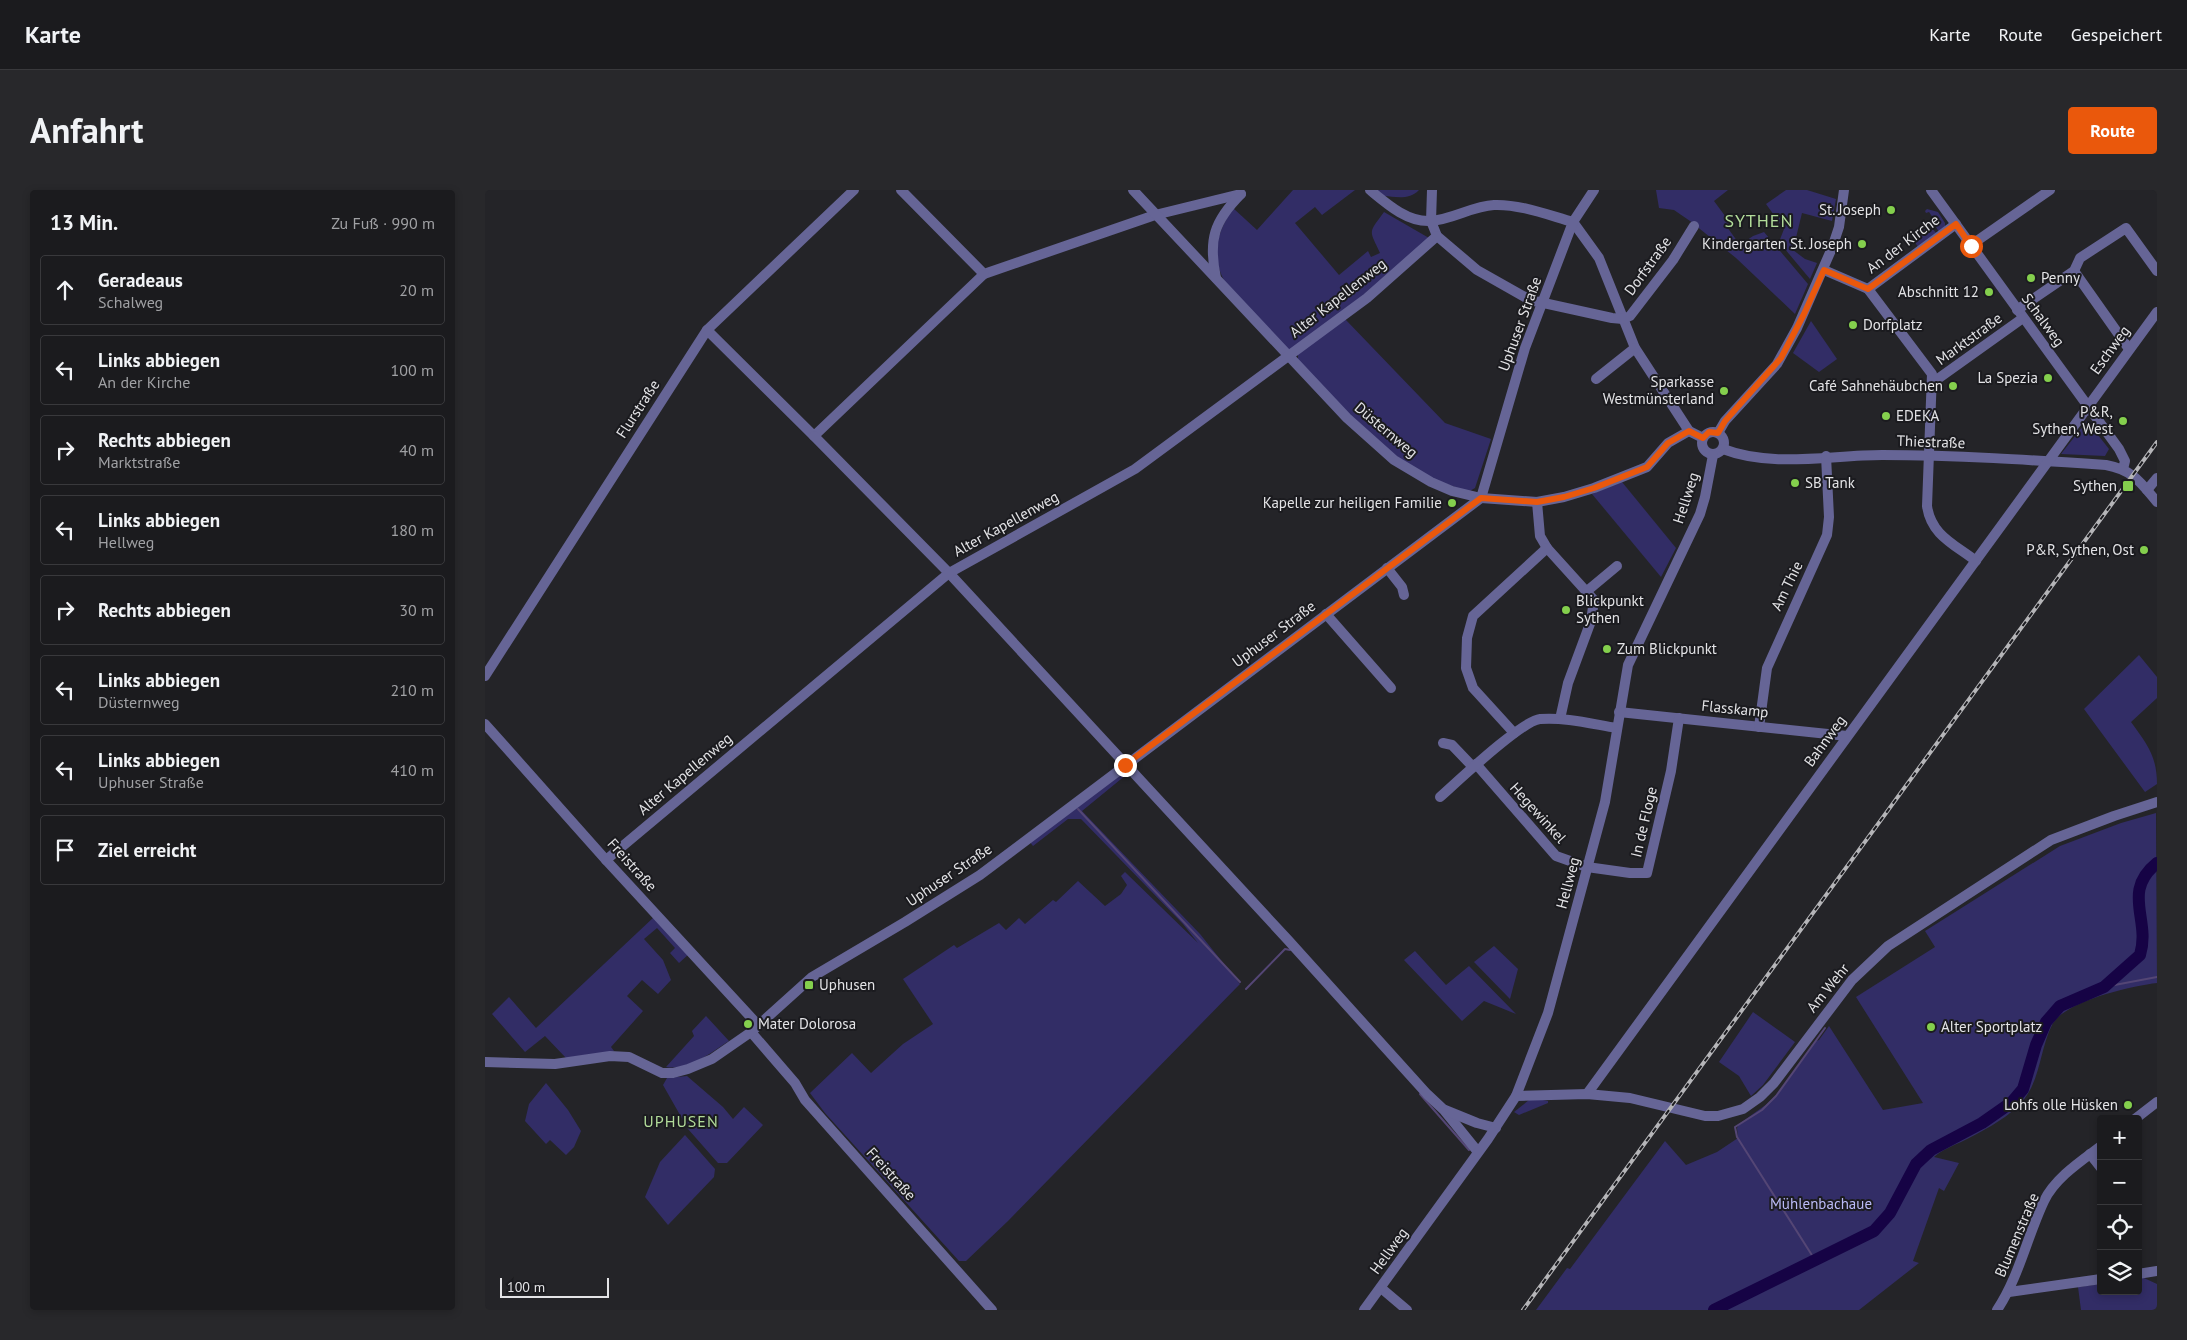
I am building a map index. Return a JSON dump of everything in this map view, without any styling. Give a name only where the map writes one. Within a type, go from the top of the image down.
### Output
[{"type":"street","name":"Flurstraße","points":[[485,676],[707,330],[855,190]]},
{"type":"street","points":[[901,190],[985,274]]},
{"type":"street","name":"Düsternweg","points":[[1133,190],[1347,418],[1394,460],[1431,482],[1452,491],[1481,498],[1537,502],[1564,497],[1594,488],[1647,467],[1668,443],[1689,431]]},
{"type":"street","points":[[1370,190],[1405,215],[1419,220],[1431,221],[1482,206],[1496,205],[1513,207],[1573,222]]},
{"type":"street","points":[[1433,190],[1431,221],[1437,236],[1477,270],[1530,300],[1623,319]]},
{"type":"street","name":"Uphuser Straße","points":[[485,1062],[555,1064],[610,1056],[629,1057],[662,1073],[673,1073],[712,1060],[754,1029],[812,977],[980,875],[1481,498],[1525,348],[1541,302],[1573,222],[1594,190]]},
{"type":"street","points":[[1718,433],[1725,421],[1781,358],[1801,321],[1824,270],[1839,227],[1844,190]]},
{"type":"street","points":[[1971,246],[2051,190]]},
{"type":"street","name":"Schalweg","points":[[1934,191],[1971,246],[2119,449],[2125,461],[2123,469]]},
{"type":"street","points":[[814,436],[985,274],[1155,215],[1243,192]]},
{"type":"street","points":[[1216,278],[1211,251],[1214,237],[1220,220],[1229,206],[1243,192]]},
{"type":"street","name":"Dorfstraße","points":[[1573,222],[1599,258],[1613,288],[1635,348],[1689,431]]},
{"type":"street","name":"An der Kirche","points":[[1868,289],[1956,224]]},
{"type":"street","name":"Dorfstraße","points":[[1623,319],[1630,316],[1673,260],[1693,226]]},
{"type":"street","name":"Marktstraße","points":[[1932,383],[2074,271],[2080,258],[2126,228],[2157,271]]},
{"type":"street","name":"Alter Kapellenweg","points":[[606,860],[949,572],[1135,469],[1367,298],[1437,236]]},
{"type":"street","name":"Marktstraße","points":[[1824,270],[1868,289],[1932,374],[1927,506],[1933,528],[1976,561]]},
{"type":"street","points":[[2074,271],[2129,349]]},
{"type":"street","name":"Eschweg","points":[[2088,407],[2157,312]]},
{"type":"street","points":[[707,330],[949,572],[1427,1094],[1444,1110],[1478,1152]]},
{"type":"street","points":[[1596,379],[1635,348]]},
{"type":"street","name":"Bahnweg","points":[[1587,1094],[2088,407]]},
{"type":"street","points":[[1689,431],[1703,438]]},
{"type":"street","points":[[1709,432],[1718,433],[1724,440],[1723,449],[1719,453],[1713,454],[1703,449],[1703,438],[1709,432]]},
{"type":"street","name":"Thiestraße","points":[[1723,449],[1735,453],[1776,458],[1928,456],[2106,465],[2123,469],[2136,478],[2157,502]]},
{"type":"street","name":"Hellweg","points":[[1364,1310],[1496,1128],[1516,1096],[1548,1013],[1605,802],[1628,665],[1700,514],[1713,454]]},
{"type":"street","name":"Am Thie","points":[[1759,728],[1767,668],[1827,535],[1829,518],[1826,456]]},
{"type":"street","points":[[2147,490],[2157,478]]},
{"type":"street","points":[[1537,502],[1540,536],[1547,548],[1594,600],[1591,621],[1568,684],[1560,719]]},
{"type":"street","points":[[1514,733],[1473,688],[1466,668],[1467,638],[1473,616],[1547,548]]},
{"type":"street","points":[[1587,592],[1617,566]]},
{"type":"street","points":[[1387,568],[1402,586],[1404,596]]},
{"type":"street","points":[[1326,614],[1391,688]]},
{"type":"street","name":"Flasskamp","points":[[1619,712],[1847,736]]},
{"type":"street","name":"In de Floge","points":[[1587,867],[1630,873],[1647,873],[1671,771],[1679,718]]},
{"type":"street","points":[[1440,798],[1514,733],[1537,719],[1560,719],[1617,728]]},
{"type":"street","name":"Freistraße","points":[[485,724],[754,1029],[795,1083],[805,1100],[992,1310]]},
{"type":"street","name":"Hegewinkel","points":[[1443,742],[1452,745],[1475,766],[1556,856],[1587,867]]},
{"type":"street","name":"Am Wehr","points":[[1516,1096],[1587,1094],[1630,1098],[1705,1116],[1718,1116],[1743,1110],[1774,1083],[1852,980],[1888,946],[2051,840],[2113,816],[2157,802]]},
{"type":"street","points":[[2140,1115],[2157,1102]]},
{"type":"street","points":[[1444,1110],[1496,1128]]},
{"type":"street","name":"Blumenstraße","points":[[1997,1310],[2009,1292],[2045,1200],[2069,1170],[2097,1149]]},
{"type":"street","points":[[2090,1154],[2097,1163]]},
{"type":"street","points":[[2142,1273],[2157,1271]]},
{"type":"street","points":[[2009,1292],[2097,1280]]},
{"type":"street","name":"Hellweg","points":[[1381,1288],[1407,1310]]},
{"type":"green space","points":[[1293,190],[1355,190],[1322,215],[1315,207],[1295,223],[1339,275],[1368,251],[1371,257],[1380,253],[1372,232],[1375,224],[1384,212],[1429,238],[1367,296],[1294,349],[1287,349],[1225,282],[1218,263],[1217,244],[1227,217],[1233,208],[1257,230]]},
{"type":"green space","points":[[1377,190],[1419,190],[1407,197],[1398,197],[1384,196]]},
{"type":"green space","points":[[1656,190],[1728,190],[1714,201],[1731,224],[1727,227],[1740,245],[1753,236],[1764,232],[1808,284],[1795,314],[1736,258],[1690,221],[1674,210],[1659,208]]},
{"type":"green space","points":[[1786,190],[1807,190],[1836,199],[1832,221],[1802,213],[1793,250],[1805,259],[1817,263],[1810,279],[1779,242],[1784,229],[1766,204]]},
{"type":"green space","points":[[1927,209],[1938,212],[1945,223],[1945,228],[1939,232],[1936,227],[1938,225],[1929,212],[1926,213]]},
{"type":"green space","points":[[1930,226],[1937,234],[1918,247],[1914,241],[1921,236],[1919,233]]},
{"type":"green space","points":[[1345,319],[1445,423],[1491,439],[1475,488],[1468,492],[1423,475],[1370,437],[1298,360],[1298,354]]},
{"type":"green space","points":[[1811,321],[1837,359],[1819,372],[1793,353]]},
{"type":"green space","points":[[2087,421],[2109,449],[2105,456],[2061,454]]},
{"type":"green space","points":[[1622,482],[1676,548],[1661,577],[1592,494]]},
{"type":"green space","points":[[2139,655],[2157,677],[2157,698],[2131,722],[2150,751],[2157,774],[2157,784],[2145,792],[2084,709]]},
{"type":"green space","points":[[1124,772],[1126,775],[1082,811],[1200,934],[1240,984],[1008,1221],[966,1261],[959,1261],[825,1113],[810,1093],[852,1053],[871,1073],[903,1044],[933,1024],[903,979],[954,945],[957,948],[999,923],[1006,930],[1019,918],[1025,924],[1053,900],[1056,902],[1078,881],[1105,906],[1121,894],[1127,885],[1121,876],[1125,872],[1198,943],[1183,924],[1081,819],[1068,819],[1033,846],[1029,841]]},
{"type":"green space","name":"Mühlenbachaue","points":[[2156,813],[2157,983],[2132,987],[2100,996],[2084,1002],[2059,1016],[2052,1025],[2048,1035],[2032,1087],[2019,1105],[1991,1126],[1934,1157],[1959,1163],[1944,1191],[1939,1188],[1913,1261],[1919,1263],[1859,1310],[1536,1310],[1567,1268],[1570,1269],[1665,1141],[1686,1165],[1717,1152],[1738,1138],[1737,1128],[1739,1124],[1767,1104],[1777,1094],[1829,1026],[1883,1110],[1923,1103],[1856,997],[1935,947],[1925,931],[2060,846],[2121,823]]},
{"type":"green space","points":[[654,917],[689,954],[679,963],[670,953],[675,948],[657,928],[644,939],[663,960],[671,980],[658,994],[642,980],[627,996],[643,1011],[611,1047],[614,1051],[566,1058],[545,1036],[525,1052],[492,1014],[509,997],[536,1028]]},
{"type":"green space","points":[[1494,946],[1518,969],[1510,999],[1474,962]]},
{"type":"green space","points":[[1415,951],[1446,985],[1469,966],[1516,1014],[1484,1001],[1462,1021],[1404,960]]},
{"type":"green space","points":[[1753,1012],[1795,1042],[1763,1085],[1751,1096],[1739,1076],[1719,1062]]},
{"type":"green space","points":[[706,1016],[729,1041],[691,1064],[675,1068],[666,1067],[694,1036],[692,1031]]},
{"type":"green space","points":[[687,1076],[723,1107],[733,1119],[744,1107],[763,1125],[727,1163],[718,1163],[688,1129],[663,1085],[667,1078]]},
{"type":"green space","points":[[546,1083],[568,1110],[581,1131],[574,1147],[566,1155],[550,1140],[546,1144],[525,1121],[529,1104]]},
{"type":"green space","points":[[1529,1100],[1548,1101],[1548,1103],[1519,1115],[1514,1112]]},
{"type":"green space","points":[[685,1135],[715,1169],[714,1177],[668,1225],[645,1197],[660,1162]]},
{"type":"green space","points":[[2142,1278],[2144,1278],[2157,1284],[2157,1310],[2081,1310],[2078,1287],[2097,1285],[2097,1295],[2142,1295]]},
{"type":"waterway","points":[[1078,809],[1240,982]]},
{"type":"waterway","points":[[1714,1310],[1874,1231],[1890,1213],[1916,1164],[1931,1150],[1982,1123],[2012,1102],[2023,1089],[2036,1045],[2046,1022],[2060,1006],[2104,987],[2140,955],[2142,930],[2139,895],[2146,874],[2157,863]]},
{"type":"waterway","points":[[1246,989],[1285,949],[1290,950]]},
{"type":"waterway","points":[[2104,987],[2157,977]]},
{"type":"waterway","points":[[1815,1260],[1737,1137],[1735,1127],[1762,1110],[1776,1096],[1825,1028]]},
{"type":"waterway","points":[[1420,1094],[1469,1150]]},
{"type":"railway","points":[[1523,1310],[2157,442]]},
{"type":"place","name":"St. Joseph","points":[[1891,210]]},
{"type":"place","name":"Kindergarten St. Joseph","points":[[1862,244]]},
{"type":"place","name":"Penny","points":[[2031,278]]},
{"type":"place","name":"Abschnitt 12","points":[[1989,292]]},
{"type":"place","name":"Dorfplatz","points":[[1853,325]]},
{"type":"place","name":"La Spezia","points":[[2048,378]]},
{"type":"place","name":"Café Sahnehäubchen","points":[[1953,386]]},
{"type":"place","name":"Sparkasse Westmünsterland","points":[[1724,391]]},
{"type":"place","name":"EDEKA","points":[[1886,416]]},
{"type":"place","name":"P&R, Sythen, West","points":[[2123,421]]},
{"type":"place","name":"SB Tank","points":[[1795,483]]},
{"type":"place","name":"Sythen","points":[[2128,486]]},
{"type":"place","name":"Kapelle zur heiligen Familie","points":[[1452,503]]},
{"type":"place","name":"P&R, Sythen, Ost","points":[[2144,550]]},
{"type":"place","name":"Blickpunkt Sythen","points":[[1566,610]]},
{"type":"place","name":"Zum Blickpunkt","points":[[1607,649]]},
{"type":"place","name":"Uphusen","points":[[809,985]]},
{"type":"place","name":"Mater Dolorosa","points":[[748,1024]]},
{"type":"place","name":"Alter Sportplatz","points":[[1931,1027]]},
{"type":"place","name":"Lohfs olle Hüsken","points":[[2128,1105]]},
{"type":"district","name":"SYTHEN","points":[[1759,221]]},
{"type":"district","name":"UPHUSEN","points":[[681,1121]]},
{"type":"route","points":[[1125,765],[1481,498],[1537,502],[1564,497],[1594,488],[1622,475],[1647,467],[1668,443],[1689,431],[1703,438],[1709,432],[1718,433],[1725,421],[1781,358],[1824,270],[1868,289],[1956,224],[1971,246]]}]
